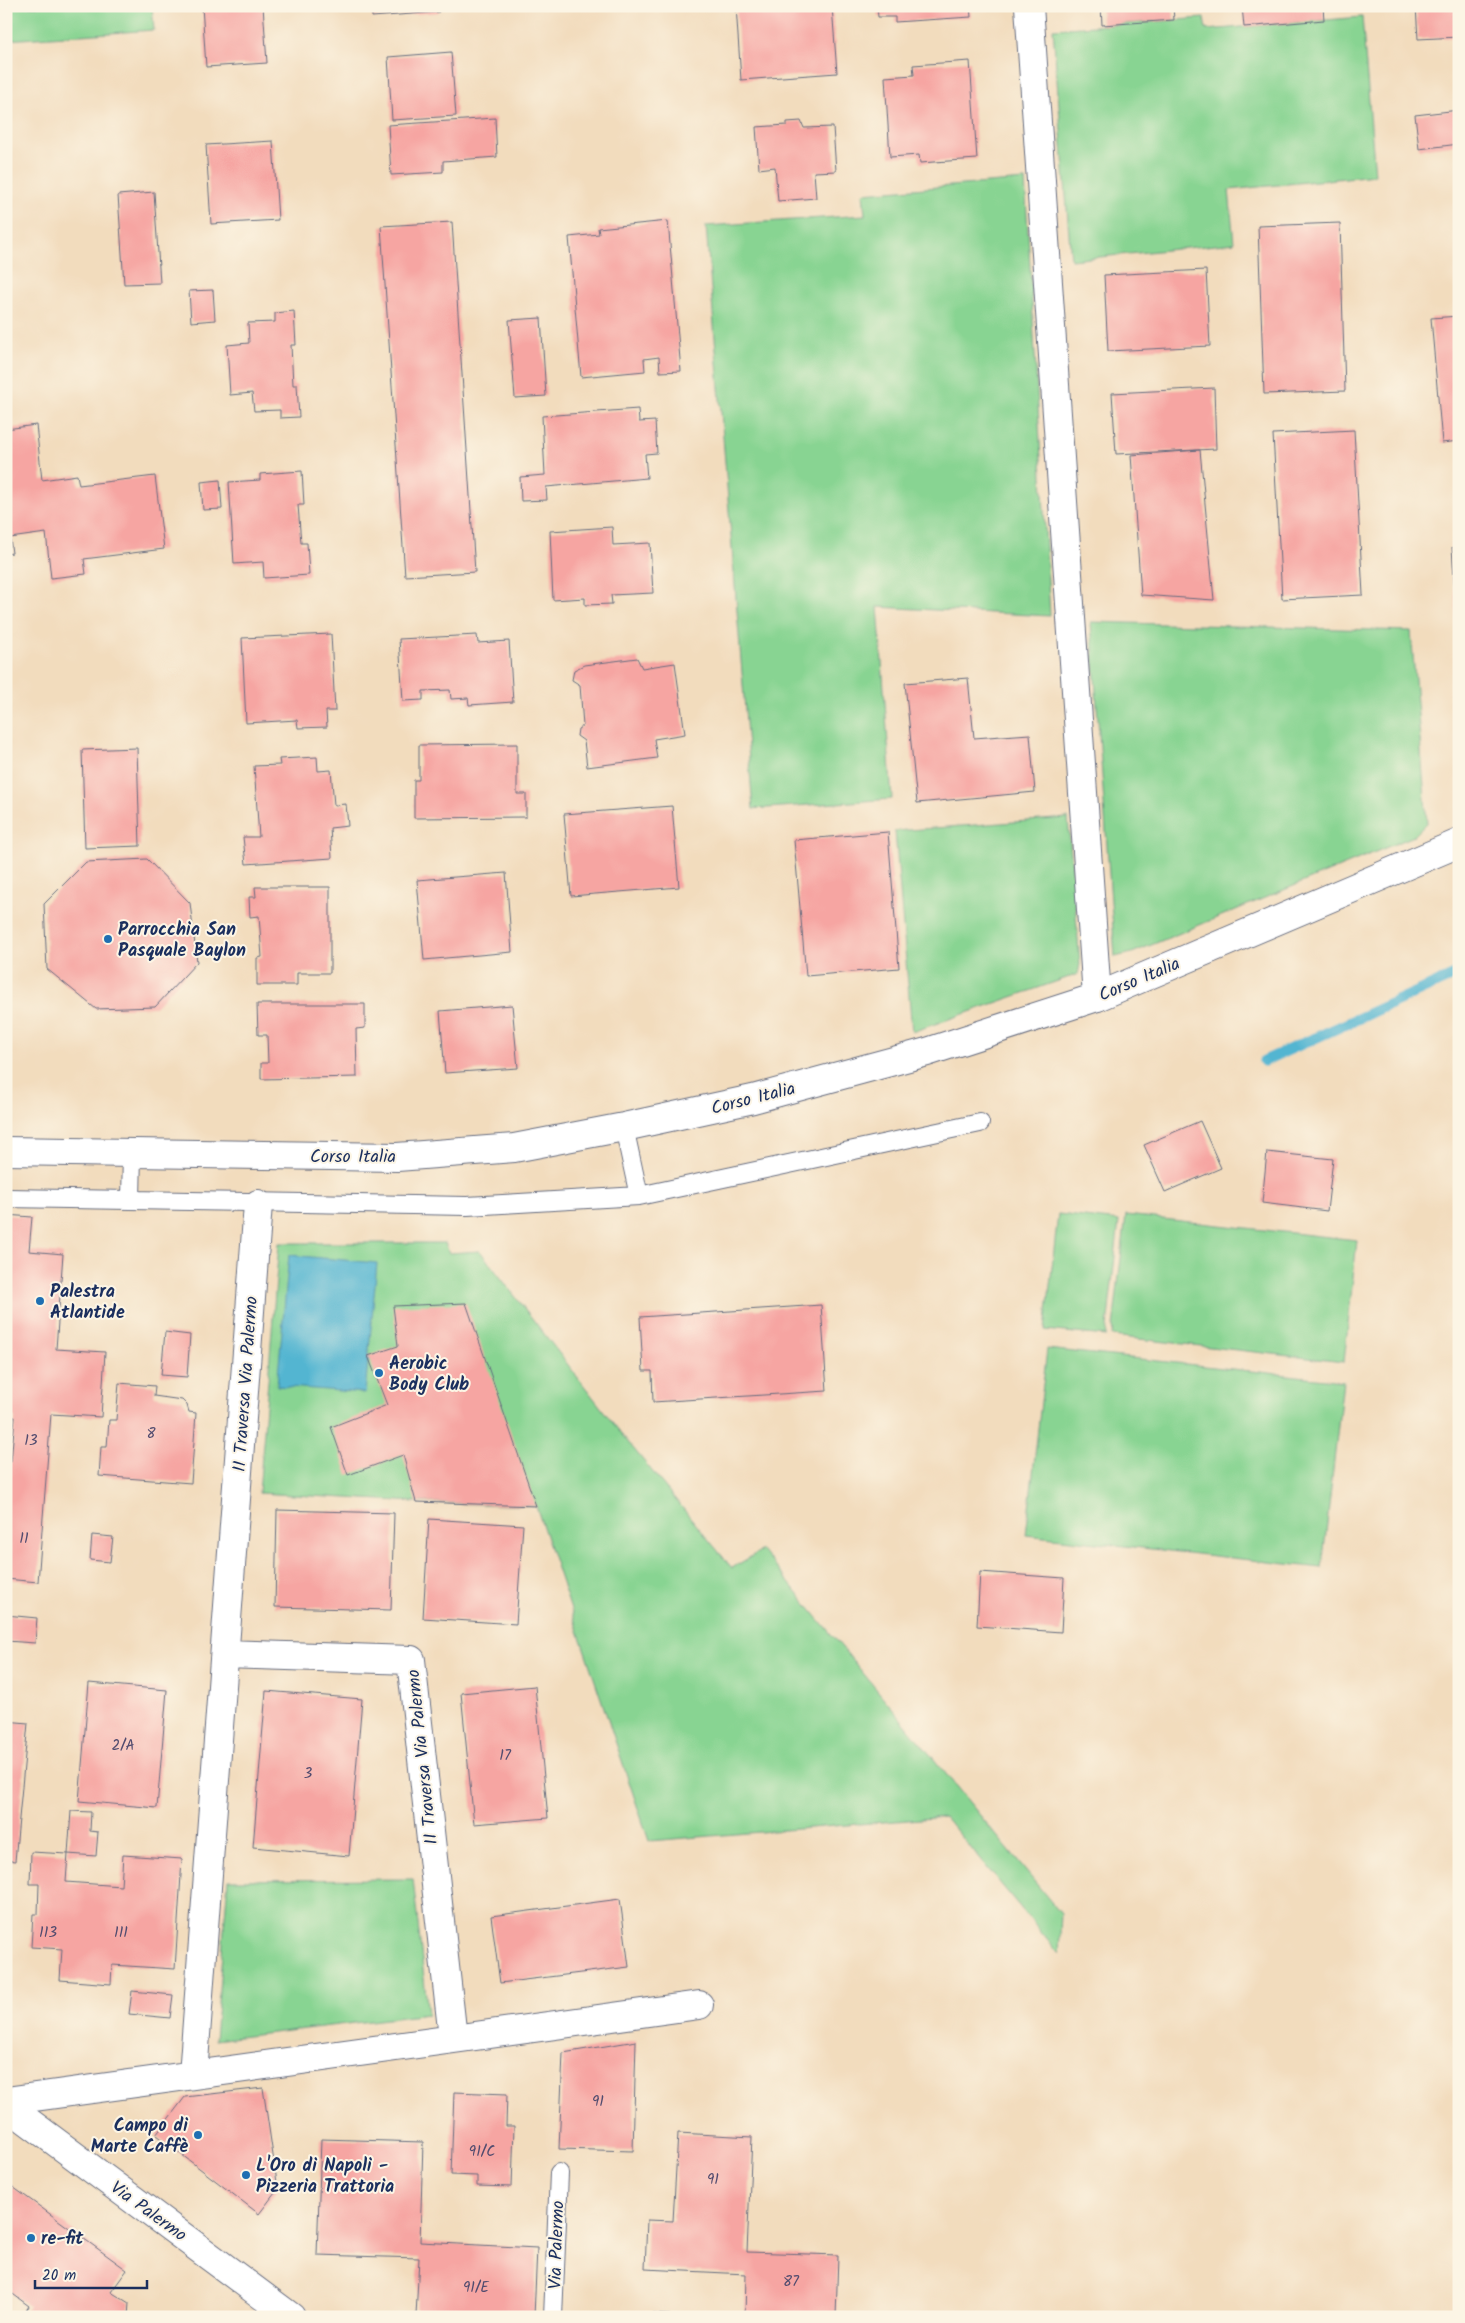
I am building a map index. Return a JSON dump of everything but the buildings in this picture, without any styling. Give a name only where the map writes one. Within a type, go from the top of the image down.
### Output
[{"type":"street","points":[[1029,6],[1097,998]]},
{"type":"street","name":"Corso Italia","points":[[6,1151],[397,1157],[514,1148],[624,1127],[753,1099],[927,1052],[1097,998],[1459,843]]},
{"type":"street","name":"II Traversa Via Palermo","points":[[193,2075],[258,1204]]},
{"type":"street","name":"II Traversa Via Palermo","points":[[225,1654],[411,1660],[453,2038]]},
{"type":"street","points":[[6,2101],[698,2005]]},
{"type":"street","name":"Via Palermo","points":[[6,2105],[291,2317]]},
{"type":"lane","points":[[6,1198],[258,1204],[467,1206],[640,1196],[980,1123]]},
{"type":"lane","points":[[624,1127],[640,1196]]},
{"type":"lane","points":[[131,1200],[132,1153]]},
{"type":"lane","name":"Via Palermo","points":[[554,2317],[559,2173]]},
{"type":"green space","points":[[6,6],[152,6],[154,30],[6,40]]},
{"type":"green space","points":[[1362,17],[1375,175],[1229,190],[1234,243],[1071,260],[1053,29],[1204,18],[1206,30]]},
{"type":"green space","points":[[1025,180],[1050,616],[878,607],[892,799],[753,809],[706,226],[865,215],[863,193]]},
{"type":"green space","points":[[1091,622],[1411,631],[1427,823],[1414,836],[1132,953],[1115,957]]},
{"type":"green space","points":[[1068,818],[1080,964],[1078,974],[912,1032],[895,831]]},
{"type":"green space","points":[[1058,1214],[1119,1221],[1106,1336],[1045,1330]]},
{"type":"green space","points":[[1126,1215],[1357,1240],[1344,1362],[1112,1336]]},
{"type":"green space","points":[[279,1243],[445,1243],[449,1253],[480,1251],[623,1436],[732,1568],[762,1550],[1061,1914],[1059,1954],[945,1817],[649,1841],[536,1506],[416,1502],[259,1493]]},
{"type":"green space","points":[[1047,1349],[1343,1381],[1322,1568],[1026,1535]]},
{"type":"green space","points":[[413,1879],[428,2014],[215,2040],[228,1880]]},
{"type":"water","points":[[289,1255],[377,1263],[365,1393],[277,1386]]},
{"type":"waterway","points":[[1264,1061],[1459,973]]},
{"type":"place","name":"Parrocchia San Pasquale Baylon","points":[[108,939]]},
{"type":"place","name":"Palestra Atlantide","points":[[40,1301]]},
{"type":"place","name":"Aerobic Body Club","points":[[379,1373]]},
{"type":"place","name":"Campo di Marte Caffè","points":[[198,2135]]},
{"type":"place","name":"L'Oro di Napoli - Pizzeria Trattoria","points":[[246,2175]]},
{"type":"place","name":"re-fit","points":[[31,2238]]}]
